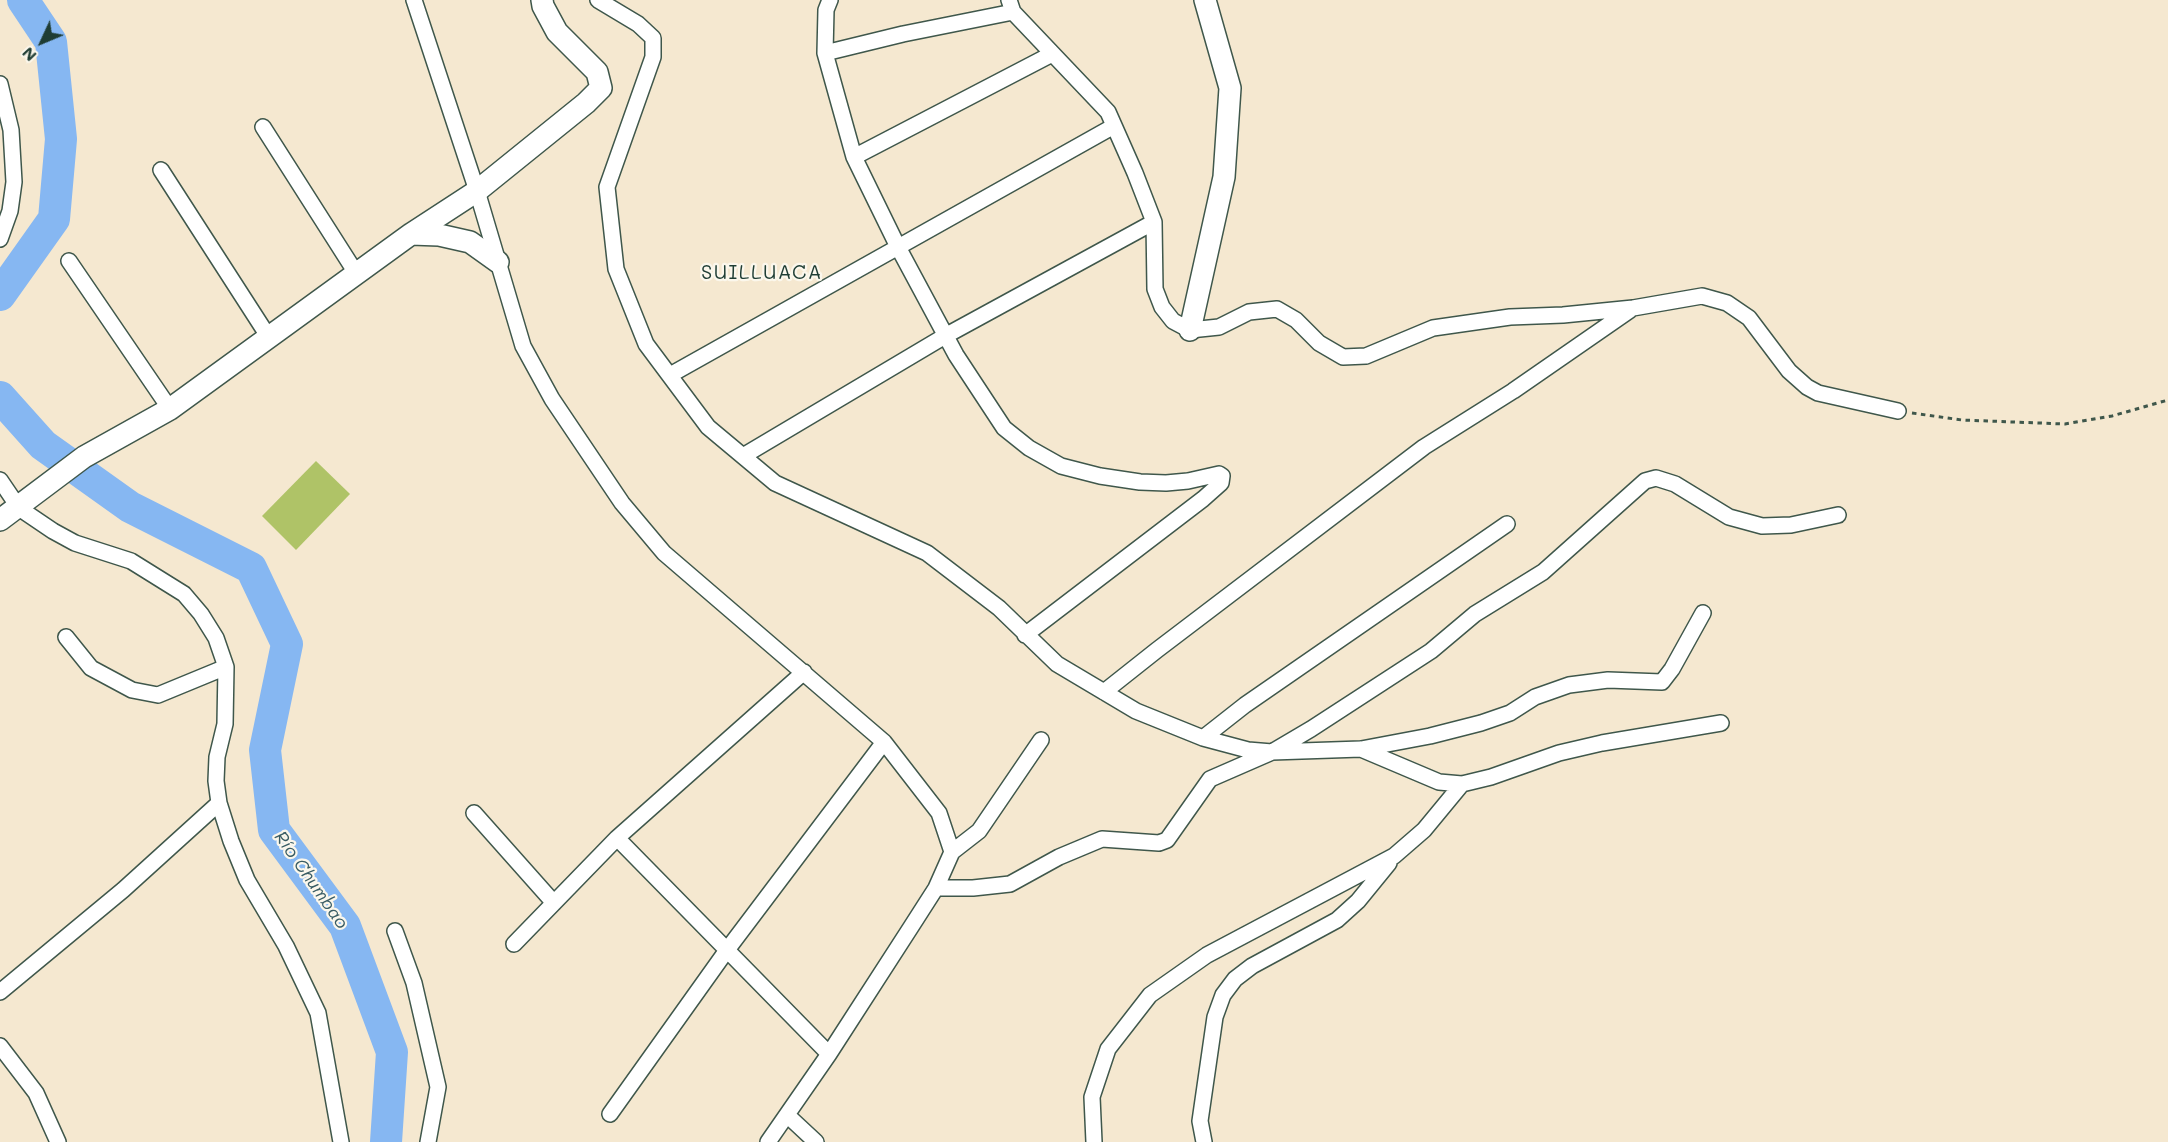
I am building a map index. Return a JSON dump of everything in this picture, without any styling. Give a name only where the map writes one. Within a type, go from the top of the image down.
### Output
[{"type":"street","points":[[414,0],[477,191],[523,346],[552,399],[622,503],[664,553],[884,742],[939,813],[952,852]]},
{"type":"street","points":[[0,520],[84,457],[170,409],[356,273],[477,191],[586,103],[601,88],[597,72],[557,32],[542,0]]},
{"type":"street","points":[[598,0],[638,24],[653,38],[653,57],[607,187],[616,269],[646,344],[708,427],[775,483],[927,553],[999,608],[1057,664],[1136,711],[1203,738],[1248,750],[1272,752],[1361,749],[1430,736],[1481,723],[1510,713],[1535,697],[1569,685],[1608,680],[1662,682],[1672,669],[1703,613]]},
{"type":"street","points":[[830,0],[826,10],[825,53],[854,157],[898,248],[945,336],[1004,428],[1029,448],[1061,466],[1100,476],[1166,483],[1219,474],[1222,476],[1221,483],[1203,499],[1025,635]]},
{"type":"street","points":[[1190,330],[1224,177],[1230,88],[1205,0]]},
{"type":"street","points":[[825,53],[1011,6],[1052,54],[1108,112],[1154,222],[1155,289],[1162,307],[1173,321],[1190,330],[1219,327],[1249,312],[1277,309],[1296,320],[1319,343],[1343,357],[1354,357],[1366,356],[1433,328],[1510,317],[1563,315],[1633,308],[1702,296],[1727,303],[1749,318],[1789,371],[1807,387],[1818,393],[1898,411]]},
{"type":"street","points":[[854,157],[1052,54]]},
{"type":"street","points":[[0,84],[11,130],[14,182],[10,211],[0,239]]},
{"type":"street","points":[[670,375],[1114,126]]},
{"type":"street","points":[[263,127],[356,273]]},
{"type":"street","points":[[161,170],[268,336]]},
{"type":"street","points":[[743,456],[945,336],[1154,222]]},
{"type":"street","points":[[411,234],[440,235],[471,242],[498,262]]},
{"type":"street","points":[[69,261],[170,409]]},
{"type":"street","points":[[1104,692],[1424,447],[1513,390],[1633,308]]},
{"type":"street","points":[[936,888],[973,888],[1010,884],[1059,857],[1102,839],[1159,843],[1167,840],[1210,779],[1272,752],[1431,651],[1475,614],[1543,572],[1645,481],[1656,478],[1675,484],[1729,517],[1762,526],[1791,525],[1838,515]]},
{"type":"street","points":[[0,480],[53,531],[75,543],[131,561],[184,594],[201,614],[216,639],[226,667],[225,724],[217,757],[216,781],[219,803],[247,880],[286,946],[318,1013],[341,1142]]},
{"type":"street","points":[[1203,738],[1245,705],[1507,524]]},
{"type":"street","points":[[66,637],[91,668],[132,690],[158,695],[226,667]]},
{"type":"street","points":[[514,944],[617,838],[804,672]]},
{"type":"street","points":[[1361,749],[1439,782],[1461,784],[1491,777],[1560,753],[1602,742],[1721,723]]},
{"type":"street","points":[[768,1142],[829,1054],[936,888],[952,852],[979,831],[1041,740]]},
{"type":"street","points":[[610,1114],[727,950],[884,742]]},
{"type":"street","points":[[1204,1142],[1200,1120],[1215,1017],[1223,995],[1235,979],[1252,966],[1337,920],[1358,901],[1395,856],[1424,830],[1461,784]]},
{"type":"street","points":[[0,992],[123,890],[219,803]]},
{"type":"street","points":[[474,813],[554,903]]},
{"type":"street","points":[[617,838],[829,1054]]},
{"type":"street","points":[[1094,1142],[1092,1097],[1108,1049],[1150,995],[1207,955],[1395,856]]},
{"type":"street","points":[[395,931],[414,983],[438,1087],[428,1142]]},
{"type":"street","points":[[0,1046],[36,1093],[58,1142]]},
{"type":"street","points":[[787,1115],[816,1142]]},
{"type":"path","points":[[1898,411],[1962,420],[2065,424],[2112,416],[2168,400]]},
{"type":"green space","points":[[316,461],[350,494],[296,550],[262,516]]},
{"type":"waterway","name":"Río Chumbao","points":[[0,295],[54,219],[61,139],[51,42],[23,0]]},
{"type":"waterway","name":"Río Chumbao","points":[[0,397],[43,445],[130,507],[251,568],[287,644],[265,750],[274,830],[345,926],[392,1052],[386,1142]]},
{"type":"district","name":"SUILLUACA","points":[[762,273]]}]
